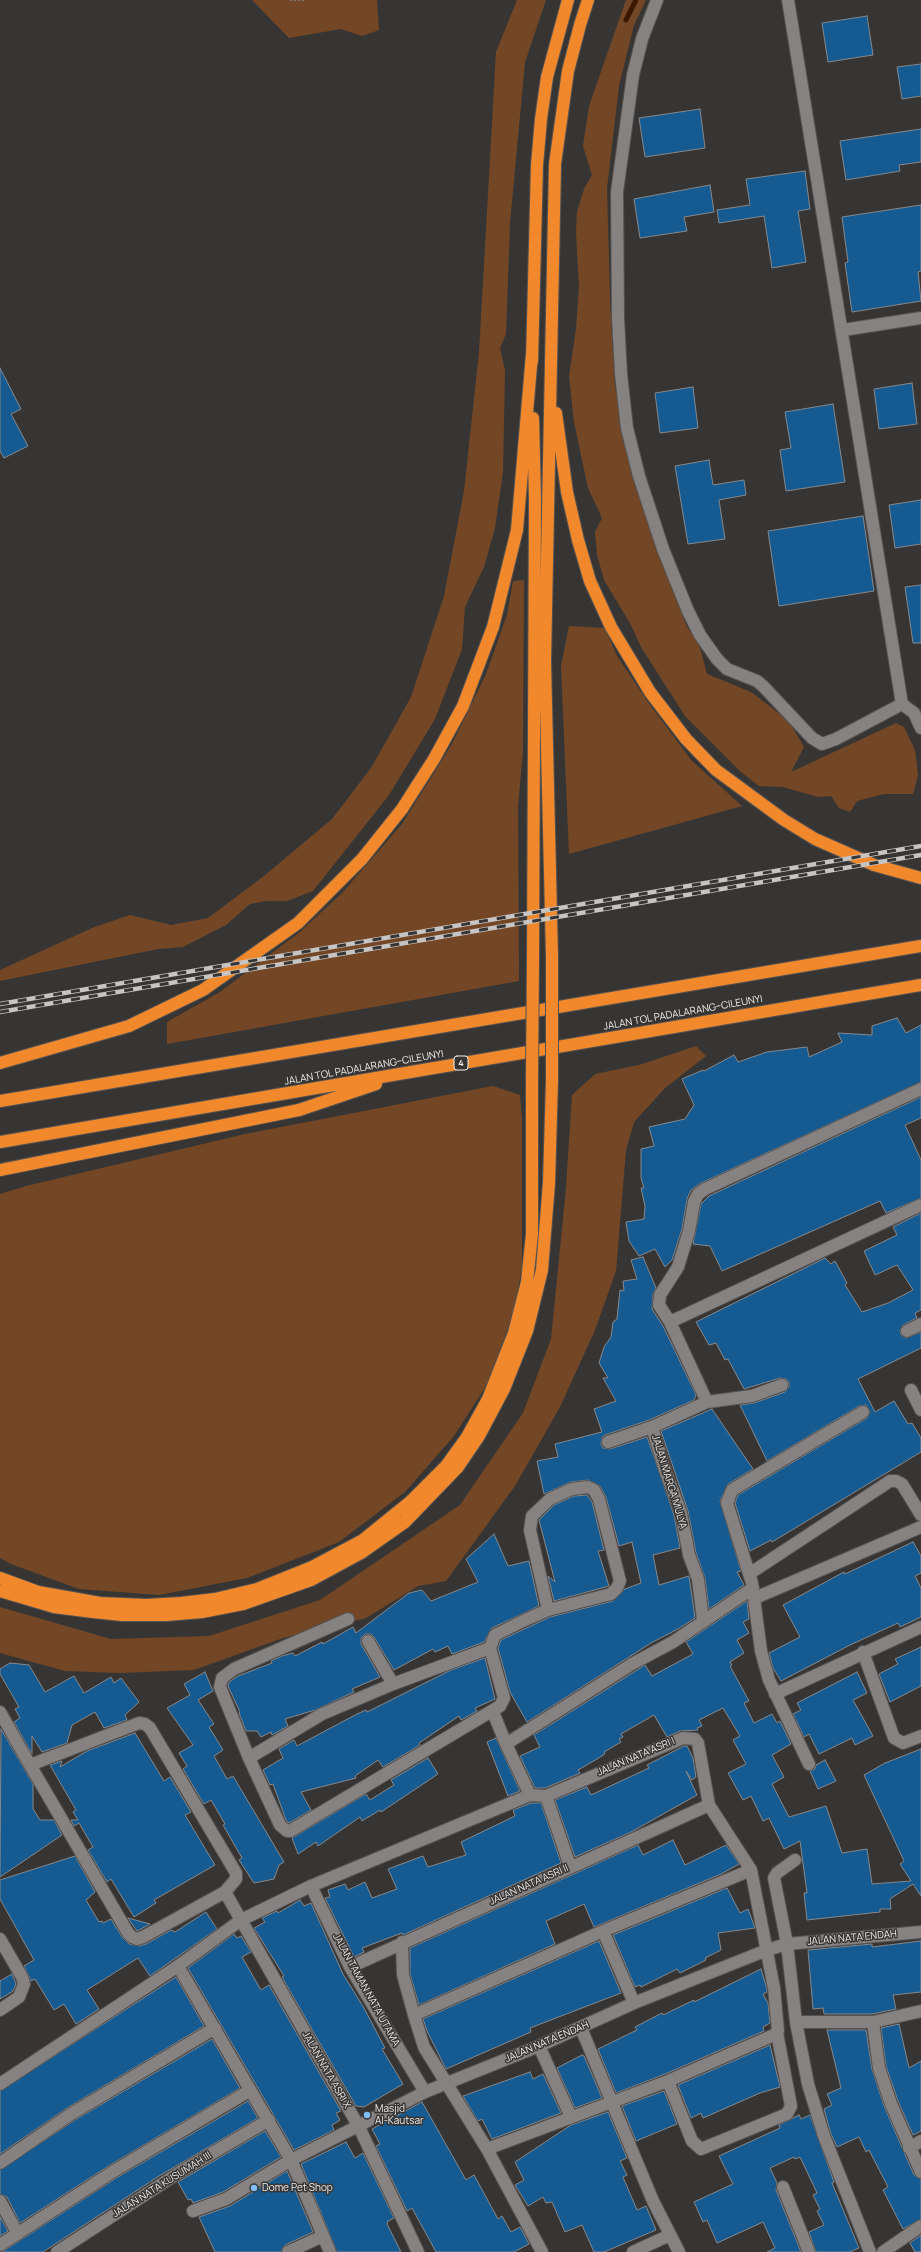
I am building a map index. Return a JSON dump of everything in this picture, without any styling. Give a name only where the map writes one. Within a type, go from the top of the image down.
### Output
[{"type":"highway","points":[[0,1063],[129,1026],[203,990],[298,923],[362,859],[402,809],[434,759],[463,706],[493,627],[517,530],[532,354],[541,119],[547,77],[568,0]]},
{"type":"highway","points":[[0,1592],[54,1607],[101,1613],[166,1615],[202,1612],[244,1604],[312,1580],[361,1553],[406,1522],[458,1467],[479,1436],[504,1389],[527,1331],[542,1270],[548,1183],[552,1080],[552,956],[545,661],[556,164],[568,71],[588,0]]},
{"type":"highway","points":[[0,1578],[38,1592],[100,1603],[146,1605],[181,1604],[215,1599],[257,1589],[312,1567],[363,1540],[410,1502],[446,1466],[467,1437],[488,1399],[514,1333],[527,1282],[532,1234],[535,499],[532,354]]},
{"type":"highway","points":[[551,374],[567,492],[590,581],[611,627],[650,692],[686,739],[716,770],[778,816],[815,839],[874,865],[921,878]]},
{"type":"highway","points":[[0,1101],[921,946]]},
{"type":"highway","name":"JALAN TOL PADALARANG–CILEUNYI","points":[[0,1142],[921,985]]},
{"type":"highway","points":[[0,1170],[299,1110],[411,1072]]},
{"type":"street","points":[[657,0],[642,39],[633,75],[617,192],[618,318],[620,374],[627,428],[639,476],[663,549],[700,635],[717,659],[727,669],[757,681],[812,738],[822,744],[836,739],[902,704]]},
{"type":"street","points":[[788,0],[843,330],[902,704],[914,713],[921,728]]},
{"type":"street","points":[[843,330],[921,318]]},
{"type":"street","points":[[707,1402],[670,1322],[659,1305],[660,1295],[678,1267],[689,1231],[694,1202],[698,1194],[705,1189],[921,1088]]},
{"type":"street","points":[[670,1322],[921,1205]]},
{"type":"street","points":[[907,1331],[921,1324]]},
{"type":"street","points":[[608,1442],[652,1427],[707,1402],[752,1396],[782,1385]]},
{"type":"street","points":[[911,1390],[921,1410]]},
{"type":"street","points":[[809,1764],[786,1712],[776,1694],[761,1651],[754,1593],[727,1503],[732,1490],[864,1412]]},
{"type":"street","name":"JALAN MARGA MULYA","points":[[652,1427],[665,1470],[681,1513],[689,1555],[698,1579],[703,1620]]},
{"type":"street","points":[[749,1574],[890,1481],[896,1481],[902,1484],[921,1515]]},
{"type":"street","points":[[348,1619],[234,1669],[222,1678],[220,1688],[249,1758],[280,1825],[284,1830],[290,1831],[493,1712],[500,1706],[504,1698],[490,1648],[495,1635],[548,1610],[611,1594],[617,1588],[620,1581],[599,1499],[594,1490],[588,1487],[572,1489],[550,1499],[532,1516],[530,1530],[548,1610]]},
{"type":"street","points":[[506,1744],[632,1664],[673,1642],[703,1620],[754,1593],[921,1527]]},
{"type":"street","points":[[776,1694],[863,1652],[921,1627]]},
{"type":"street","points":[[368,1641],[393,1684]]},
{"type":"street","points":[[249,1758],[322,1714],[393,1684],[490,1648]]},
{"type":"street","points":[[863,1652],[894,1738],[903,1743],[921,1736]]},
{"type":"street","points":[[0,1712],[30,1766],[132,1937],[137,1939],[144,1937],[226,1892],[236,1879],[236,1873],[150,1728],[145,1724],[139,1723],[30,1766]]},
{"type":"street","points":[[493,1712],[530,1795]]},
{"type":"street","name":"JALAN NATA ASRI I","points":[[546,1796],[683,1738],[689,1737],[695,1739],[698,1743],[709,1805],[751,1870],[776,1947]]},
{"type":"street","points":[[0,2084],[178,1966],[241,1920],[311,1886],[530,1795],[546,1796],[570,1866]]},
{"type":"street","name":"JALAN NATA ASRI II","points":[[350,1966],[570,1866],[709,1805]]},
{"type":"street","points":[[668,2080],[692,2142],[701,2148],[787,2114],[791,2106],[777,2033],[774,1988],[776,1947],[774,1878],[777,1873],[795,1860]]},
{"type":"street","points":[[414,2015],[603,1931],[751,1870]]},
{"type":"street","name":"JALAN TAMAN NATA UTAMA","points":[[311,1886],[350,1966],[425,2092]]},
{"type":"street","name":"JALAN NATA ASRI X","points":[[226,1892],[359,2127],[418,2252]]},
{"type":"street","points":[[603,1931],[634,2003]]},
{"type":"street","name":"JALAN NATA ENDAH","points":[[193,2211],[226,2199],[291,2160],[359,2127],[425,2092],[539,2046],[634,2003],[776,1947],[921,1932]]},
{"type":"street","points":[[0,1939],[22,1977],[24,1984],[19,1997],[0,2010]]},
{"type":"street","points":[[402,1942],[403,1975],[424,2048],[486,2149],[542,2252]]},
{"type":"street","points":[[776,1947],[796,2022],[808,2084],[824,2136],[870,2252]]},
{"type":"street","points":[[178,1966],[249,2091],[269,2120],[291,2160],[330,2252]]},
{"type":"street","points":[[796,2022],[873,2022],[921,2011]]},
{"type":"street","points":[[873,2022],[879,2068],[891,2104],[909,2148],[921,2172]]},
{"type":"street","points":[[0,2163],[71,2114],[214,2028]]},
{"type":"street","points":[[581,2028],[653,2201],[679,2252]]},
{"type":"street","points":[[486,2149],[668,2080],[777,2033]]},
{"type":"street","points":[[539,2046],[571,2117]]},
{"type":"street","points":[[0,2245],[114,2171],[249,2091]]},
{"type":"street","name":"JALAN NATA KUSUMAH III","points":[[57,2252],[180,2172],[269,2120]]},
{"type":"street","points":[[909,2148],[921,2141]]},
{"type":"street","points":[[783,2187],[809,2252]]},
{"type":"street","points":[[0,2201],[18,2234]]},
{"type":"street","points":[[883,2252],[921,2226]]},
{"type":"street","points":[[633,2252],[670,2235]]},
{"type":"street","points":[[288,2252],[323,2236]]},
{"type":"path","points":[[290,0],[294,2],[306,0]]},
{"type":"shaded area","points":[[252,0],[377,0],[379,30],[362,36],[341,29],[289,38]]},
{"type":"shaded area","points":[[517,0],[546,0],[525,62],[510,223],[506,334],[500,348],[505,370],[503,472],[495,528],[484,567],[465,607],[462,649],[435,719],[389,795],[313,891],[287,901],[266,901],[250,904],[226,925],[183,947],[158,949],[0,981],[0,970],[92,928],[130,915],[171,925],[208,918],[264,876],[332,819],[371,768],[411,697],[444,596],[464,491],[479,353],[496,52]]},
{"type":"shaded area","points":[[626,0],[646,0],[634,25],[619,86],[607,188],[610,300],[615,387],[632,473],[655,545],[687,627],[699,644],[707,674],[751,692],[789,721],[804,747],[791,772],[896,723],[904,727],[915,750],[918,775],[913,794],[884,794],[857,801],[850,812],[839,808],[831,796],[818,797],[783,787],[759,786],[741,772],[685,716],[641,647],[631,625],[604,580],[597,555],[595,532],[602,518],[588,488],[574,422],[569,376],[576,329],[579,287],[576,232],[577,212],[584,189],[592,175],[583,146],[589,106]]},
{"type":"shaded area","points":[[524,580],[523,752],[518,806],[519,981],[167,1044],[167,1022],[220,992],[300,932],[342,893],[402,824],[452,744],[486,674],[507,615],[513,581]]},
{"type":"shaded area","points":[[569,626],[605,628],[617,656],[648,702],[691,760],[742,806],[569,854],[561,666]]},
{"type":"shaded area","points":[[696,1046],[706,1056],[665,1088],[634,1122],[626,1150],[616,1271],[595,1330],[560,1407],[515,1486],[446,1581],[418,1586],[366,1618],[283,1638],[194,1670],[120,1673],[65,1671],[0,1653],[0,1607],[111,1639],[209,1636],[320,1600],[460,1505],[523,1413],[551,1339],[566,1188],[572,1095],[595,1074],[639,1065]]},
{"type":"shaded area","points":[[493,1086],[520,1095],[522,1119],[522,1268],[513,1314],[488,1383],[454,1436],[405,1492],[339,1542],[247,1578],[159,1595],[79,1589],[11,1564],[0,1558],[0,1194],[26,1186],[245,1134]]},
{"type":"building","points":[[867,16],[873,55],[828,62],[822,23]]},
{"type":"building","points":[[921,64],[921,96],[902,99],[897,67]]},
{"type":"building","points":[[700,109],[705,148],[645,157],[639,118]]},
{"type":"building","points":[[921,129],[921,162],[899,165],[900,171],[846,180],[840,141]]},
{"type":"building","points":[[805,171],[810,209],[798,211],[806,262],[772,268],[764,216],[719,223],[717,210],[750,205],[746,179]]},
{"type":"building","points":[[710,185],[714,212],[684,217],[687,231],[640,238],[634,199]]},
{"type":"building","points":[[921,205],[921,271],[918,272],[921,301],[852,312],[845,263],[848,262],[842,217]]},
{"type":"building","points":[[0,368],[21,409],[11,414],[28,446],[4,458],[0,451]]},
{"type":"building","points":[[912,383],[917,424],[879,429],[874,389]]},
{"type":"building","points":[[693,387],[698,428],[660,433],[655,393]]},
{"type":"building","points":[[833,404],[845,482],[786,491],[780,450],[791,448],[785,412]]},
{"type":"building","points":[[709,460],[713,485],[744,480],[746,495],[719,500],[725,539],[688,544],[675,466]]},
{"type":"building","points":[[921,500],[921,544],[895,548],[889,505]]},
{"type":"building","points":[[863,516],[874,591],[779,606],[768,531]]},
{"type":"building","points":[[921,585],[921,643],[913,643],[905,587]]},
{"type":"building","points":[[897,1018],[906,1033],[921,1025],[921,1082],[701,1183],[691,1190],[687,1199],[682,1229],[672,1260],[665,1267],[655,1249],[639,1256],[629,1241],[626,1222],[644,1219],[645,1206],[641,1188],[644,1188],[641,1178],[641,1149],[654,1146],[649,1127],[685,1119],[694,1105],[682,1079],[703,1070],[704,1071],[734,1055],[738,1062],[767,1052],[807,1047],[809,1057],[842,1042],[838,1033],[872,1035],[872,1026]]},
{"type":"building","points":[[921,1097],[921,1118],[905,1125],[921,1160],[921,1198],[886,1213],[880,1201],[722,1271],[710,1246],[693,1244],[701,1204],[709,1196]]},
{"type":"building","points":[[921,1213],[921,1310],[915,1313],[917,1318],[903,1325],[900,1331],[901,1335],[906,1338],[921,1332],[921,1348],[858,1379],[875,1412],[894,1401],[908,1424],[912,1423],[921,1438],[921,1452],[772,1542],[771,1540],[750,1551],[735,1503],[738,1495],[867,1418],[870,1412],[866,1405],[859,1406],[767,1461],[740,1405],[754,1403],[785,1392],[789,1387],[789,1382],[786,1379],[780,1378],[744,1389],[728,1359],[725,1360],[716,1343],[709,1345],[696,1322],[825,1258],[831,1264],[835,1261],[847,1283],[845,1285],[862,1312],[888,1303],[913,1290],[897,1265],[875,1275],[864,1251],[897,1235],[893,1227]]},
{"type":"building","points":[[643,1257],[656,1288],[653,1294],[652,1309],[663,1326],[696,1395],[694,1400],[649,1420],[605,1435],[602,1437],[601,1444],[603,1448],[610,1449],[647,1437],[674,1515],[680,1548],[653,1555],[659,1585],[689,1576],[695,1618],[651,1643],[527,1722],[510,1692],[498,1648],[501,1640],[550,1617],[613,1601],[625,1589],[641,1583],[632,1542],[619,1546],[606,1497],[600,1486],[588,1480],[571,1482],[544,1494],[537,1461],[558,1457],[555,1444],[602,1432],[594,1409],[616,1401],[603,1378],[608,1378],[599,1363],[604,1347],[611,1337],[613,1322],[617,1319],[620,1290],[624,1291],[623,1281],[637,1279],[631,1260]]},
{"type":"building","points":[[712,1409],[753,1469],[728,1484],[720,1501],[741,1571],[737,1572],[744,1585],[709,1609],[705,1578],[696,1553],[688,1511],[661,1431]]},
{"type":"building","points":[[587,1495],[592,1502],[604,1550],[598,1551],[609,1586],[554,1601],[548,1576],[555,1582],[539,1520],[554,1505],[574,1496]]},
{"type":"building","points":[[494,1534],[508,1566],[529,1561],[539,1606],[492,1628],[484,1642],[452,1654],[448,1646],[435,1652],[433,1649],[394,1670],[374,1637],[371,1634],[365,1634],[361,1638],[361,1644],[380,1677],[352,1689],[354,1692],[315,1710],[285,1719],[288,1726],[272,1735],[271,1732],[261,1737],[257,1731],[246,1731],[239,1713],[240,1712],[228,1686],[229,1682],[238,1676],[272,1663],[271,1661],[282,1656],[293,1653],[295,1656],[322,1642],[323,1644],[353,1627],[356,1633],[409,1593],[422,1590],[431,1601],[478,1582],[466,1559]]},
{"type":"building","points":[[913,1542],[921,1556],[921,1573],[915,1576],[921,1588],[921,1617],[900,1627],[898,1623],[850,1645],[781,1681],[773,1668],[769,1653],[800,1637],[783,1605],[844,1572],[845,1574]]},
{"type":"building","points":[[747,1601],[749,1619],[743,1622],[749,1633],[737,1640],[744,1653],[730,1662],[732,1665],[730,1666],[749,1701],[744,1703],[754,1723],[772,1714],[777,1723],[780,1721],[791,1744],[772,1755],[784,1777],[772,1784],[789,1817],[826,1806],[842,1853],[867,1849],[872,1884],[911,1881],[900,1864],[904,1861],[864,1775],[885,1763],[921,1749],[921,1896],[913,1884],[890,1899],[891,1909],[880,1909],[880,1912],[807,1920],[804,1893],[807,1893],[800,1841],[784,1849],[769,1818],[763,1821],[751,1796],[743,1800],[728,1773],[746,1764],[733,1740],[740,1736],[723,1708],[699,1720],[702,1726],[697,1728],[698,1730],[680,1731],[667,1737],[654,1715],[621,1734],[623,1737],[619,1739],[621,1742],[604,1752],[605,1754],[578,1770],[580,1773],[545,1788],[535,1788],[520,1756],[540,1747],[534,1735],[645,1665],[652,1676],[693,1654],[686,1642]]},
{"type":"building","points":[[921,1647],[921,1686],[890,1702],[879,1674],[898,1664],[895,1659]]},
{"type":"building","points":[[485,1658],[495,1699],[475,1708],[477,1711],[461,1720],[459,1716],[419,1743],[420,1745],[383,1767],[378,1760],[355,1776],[356,1778],[301,1792],[311,1810],[289,1823],[286,1820],[273,1784],[270,1785],[263,1770],[283,1758],[279,1749],[294,1740],[297,1746],[357,1714],[366,1710],[367,1712],[451,1670]]},
{"type":"building","points":[[10,1663],[29,1665],[45,1692],[74,1676],[84,1693],[111,1677],[114,1683],[121,1678],[139,1702],[125,1715],[127,1720],[104,1728],[95,1712],[72,1725],[67,1743],[42,1752],[32,1736],[32,1754],[14,1722],[20,1718],[15,1709],[19,1707],[0,1674],[0,1669]]},
{"type":"building","points":[[205,1672],[213,1691],[198,1700],[214,1724],[209,1727],[223,1750],[214,1756],[227,1779],[233,1776],[284,1862],[279,1865],[274,1879],[254,1883],[239,1860],[242,1858],[223,1825],[225,1824],[211,1800],[204,1804],[183,1769],[187,1766],[179,1753],[193,1745],[167,1708],[190,1695],[184,1684]]},
{"type":"building","points":[[857,1672],[867,1693],[853,1700],[873,1736],[855,1745],[852,1738],[819,1754],[809,1734],[804,1737],[793,1714],[801,1710],[797,1703]]},
{"type":"building","points":[[1,1729],[33,1784],[33,1809],[40,1820],[54,1820],[62,1835],[0,1877]]},
{"type":"building","points":[[135,1733],[164,1781],[170,1777],[191,1812],[185,1815],[215,1865],[154,1900],[156,1903],[134,1917],[111,1879],[107,1882],[88,1850],[93,1847],[79,1823],[74,1826],[71,1820],[78,1820],[73,1812],[76,1810],[50,1765],[62,1761],[60,1767],[87,1751]]},
{"type":"building","points":[[496,1738],[520,1791],[508,1796],[487,1742]]},
{"type":"building","points":[[684,1746],[687,1746],[693,1758],[696,1777],[692,1780],[686,1771],[697,1795],[631,1832],[575,1857],[555,1800],[587,1787],[591,1795],[649,1768],[647,1765]]},
{"type":"building","points":[[428,1758],[438,1774],[381,1812],[380,1810],[362,1821],[360,1817],[318,1846],[316,1842],[298,1854],[292,1838],[366,1794],[370,1800],[394,1785],[391,1780]]},
{"type":"building","points":[[825,1760],[836,1781],[818,1789],[810,1771],[815,1769],[816,1765]]},
{"type":"building","points":[[531,1803],[541,1803],[561,1863],[403,1935],[402,1933],[362,1948],[364,1952],[354,1957],[325,1898],[330,1897],[328,1890],[345,1884],[348,1890],[365,1882],[372,1898],[397,1889],[388,1869],[423,1856],[428,1867],[466,1855],[461,1842],[515,1816],[513,1810]]},
{"type":"building","points":[[673,1840],[685,1865],[726,1845],[739,1864],[721,1874],[594,1927],[584,1904],[546,1921],[555,1944],[419,2005],[410,1974],[410,1948],[638,1845],[643,1855]]},
{"type":"building","points":[[75,1856],[95,1892],[86,1900],[99,1922],[102,1921],[103,1923],[111,1919],[122,1937],[129,1944],[139,1946],[146,1944],[171,1930],[175,1932],[206,1912],[217,1929],[150,1976],[138,1958],[87,1990],[99,2009],[76,2024],[64,2004],[54,2010],[35,1979],[31,1981],[24,1966],[34,1960],[0,1899],[0,1880]]},
{"type":"building","points":[[727,1888],[740,1913],[748,1909],[755,1928],[718,1933],[721,1950],[705,1958],[706,1960],[680,1973],[677,1969],[641,1987],[640,1985],[635,1987],[613,1935]]},
{"type":"building","points":[[300,1900],[304,1906],[311,1903],[343,1974],[364,2008],[385,2048],[382,2049],[403,2084],[364,2107],[356,2106],[282,1977],[284,1976],[254,1928],[265,1922],[262,1918],[277,1911],[278,1913]]},
{"type":"building","points":[[128,1918],[150,1924],[137,1931]]},
{"type":"building","points":[[234,1934],[237,1938],[241,1936],[251,1952],[242,1957],[261,1990],[269,1985],[341,2111],[336,2113],[340,2120],[332,2125],[334,2130],[294,2150],[188,1968]]},
{"type":"building","points":[[599,1941],[621,1993],[530,2028],[531,2032],[446,2069],[427,2031],[423,2019]]},
{"type":"building","points":[[921,1941],[921,1992],[893,1995],[896,2009],[872,2014],[824,2014],[823,2008],[813,2009],[808,1950],[872,1944],[872,1947]]},
{"type":"building","points":[[761,1969],[767,1989],[767,1992],[763,1994],[768,2003],[770,2023],[763,2027],[764,2031],[665,2074],[616,2093],[598,2049],[637,2030],[635,2027],[662,2013],[663,2015],[694,2000],[694,2002]]},
{"type":"building","points":[[12,1974],[16,1984],[13,1991],[0,1999],[0,1981]]},
{"type":"building","points":[[176,1977],[204,2026],[67,2108],[0,2154],[0,2091]]},
{"type":"building","points":[[899,2024],[909,2068],[921,2061],[921,2131],[913,2135],[898,2101],[886,2066],[881,2028]]},
{"type":"building","points":[[827,2030],[866,2030],[872,2069],[884,2106],[914,2175],[921,2179],[921,2219],[903,2229],[883,2190],[888,2187],[869,2150],[866,2152],[859,2137],[837,2147],[831,2134],[824,2109],[832,2105],[827,2094],[841,2088]]},
{"type":"building","points":[[212,2039],[240,2088],[110,2165],[20,2223],[7,2197],[0,2194],[0,2170],[75,2120]]},
{"type":"building","points":[[770,2045],[780,2087],[760,2093],[703,2118],[701,2113],[691,2118],[678,2085]]},
{"type":"building","points":[[582,2055],[584,2056],[602,2098],[575,2108],[557,2068]]},
{"type":"building","points":[[530,2072],[533,2079],[543,2074],[561,2113],[492,2139],[482,2119],[478,2121],[463,2096]]},
{"type":"building","points":[[664,2091],[677,2124],[636,2141],[622,2106]]},
{"type":"building","points":[[248,2101],[258,2118],[159,2176],[43,2252],[2,2252],[118,2177]]},
{"type":"building","points":[[422,2102],[466,2180],[474,2175],[498,2219],[502,2216],[511,2232],[520,2227],[529,2244],[514,2252],[436,2252],[412,2208],[407,2211],[376,2146],[380,2144],[372,2129]]},
{"type":"building","points":[[608,2112],[627,2158],[620,2161],[627,2175],[623,2177],[637,2210],[646,2206],[656,2230],[604,2252],[594,2252],[582,2225],[565,2232],[552,2202],[546,2203],[543,2197],[528,2206],[515,2185],[524,2180],[515,2162],[571,2125]]},
{"type":"building","points":[[799,2115],[801,2119],[810,2115],[834,2182],[832,2183],[859,2248],[850,2252],[816,2252],[809,2232],[824,2225],[817,2211],[820,2209],[813,2195],[817,2193],[800,2157],[795,2159],[794,2157],[770,2168],[777,2183],[776,2190],[801,2252],[767,2252],[775,2248],[763,2222],[717,2243],[707,2220],[703,2222],[694,2202],[733,2184],[719,2156],[780,2128],[779,2125]]},
{"type":"building","points":[[265,2131],[281,2157],[223,2192],[193,2203],[191,2199],[188,2200],[178,2182]]},
{"type":"building","points":[[346,2142],[355,2158],[363,2153],[394,2218],[388,2221],[387,2224],[401,2252],[337,2252],[301,2164]]},
{"type":"building","points":[[287,2171],[313,2232],[285,2245],[281,2252],[215,2252],[199,2217],[230,2206]]},
{"type":"building","points":[[0,2217],[8,2231],[0,2236]]},
{"type":"building","points":[[921,2235],[921,2252],[915,2252],[910,2243]]},
{"type":"waterway","points":[[626,20],[636,0]]},
{"type":"railway","points":[[0,1004],[921,846]]},
{"type":"railway","points":[[0,1012],[921,855]]},
{"type":"place","name":"Masjid Al-Kautsar","points":[[367,2115]]},
{"type":"place","name":"Dome Pet Shop","points":[[254,2188]]}]
